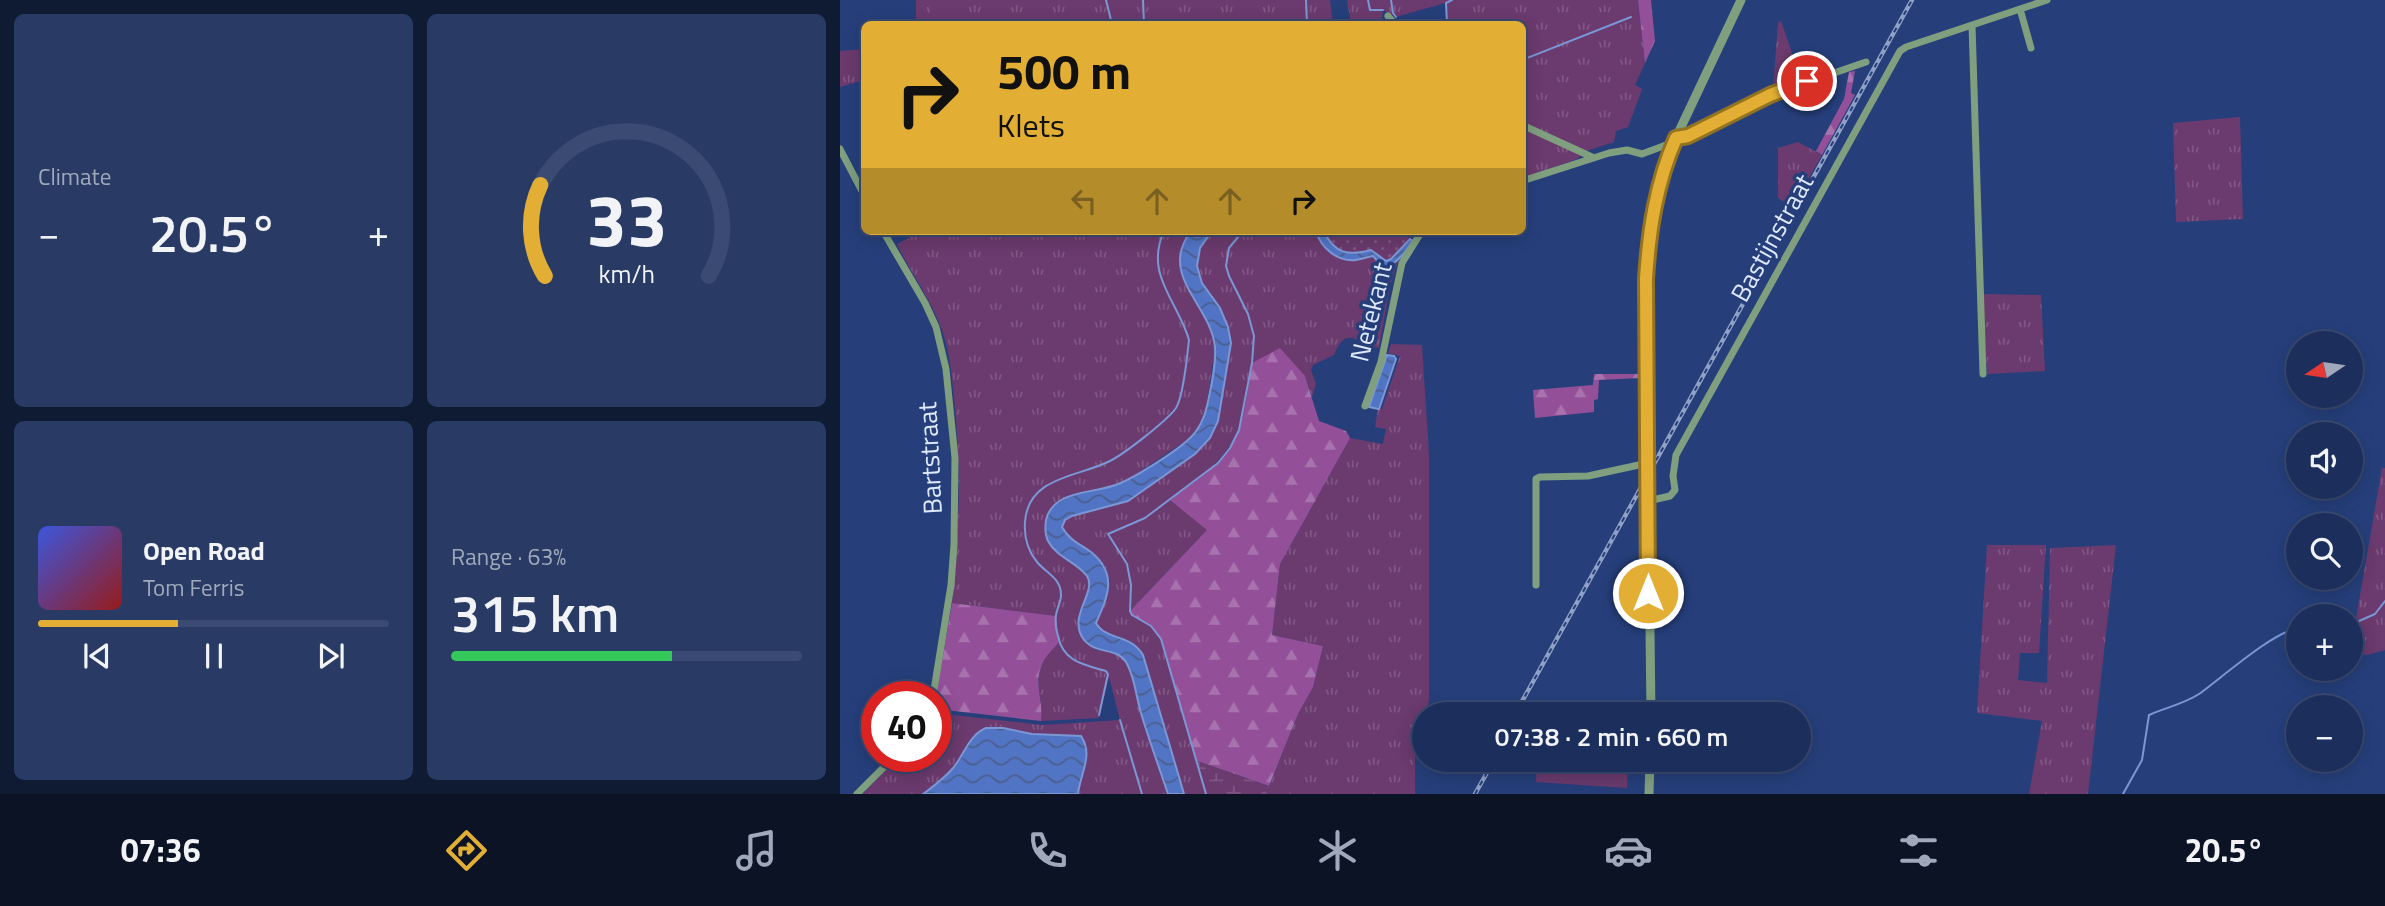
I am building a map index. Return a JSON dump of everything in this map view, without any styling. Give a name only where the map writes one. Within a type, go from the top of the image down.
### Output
[{"type":"street","points":[[1651,702],[1646,279],[1648,242],[1657,193],[1675,140],[1741,0]]},
{"type":"street","name":"Bastijnstraat","points":[[1648,501],[1670,496],[1675,490],[1673,476],[1676,454],[1900,51],[2047,0]]},
{"type":"street","points":[[2020,9],[2031,48]]},
{"type":"street","points":[[1388,16],[1392,21]]},
{"type":"street","points":[[1972,25],[1983,374]]},
{"type":"street","points":[[1526,180],[1592,157],[1619,151],[1642,154],[1688,136],[1770,95],[1866,62]]},
{"type":"street","points":[[1526,127],[1592,157]]},
{"type":"street","points":[[840,149],[861,189]]},
{"type":"street","name":"Bartstraat","points":[[885,235],[925,303],[936,327],[944,356],[955,472],[953,567],[935,681]]},
{"type":"street","name":"Netekant","points":[[1365,406],[1381,362],[1402,263],[1420,235]]},
{"type":"street","points":[[1536,584],[1536,479],[1588,476],[1648,463]]},
{"type":"street","points":[[857,794],[879,772]]},
{"type":"street","points":[[1649,794],[1650,772]]},
{"type":"green space","points":[[916,0],[1330,0],[1333,21],[916,21]]},
{"type":"green space","points":[[931,0],[956,0],[958,21],[932,21]]},
{"type":"green space","points":[[1347,0],[1638,0],[1645,63],[1635,85],[1642,89],[1628,127],[1616,131],[1614,142],[1589,150],[1577,159],[1526,177],[1526,21],[1447,21],[1445,3],[1396,17],[1383,10],[1381,21],[1350,21]]},
{"type":"green space","points":[[1638,0],[1651,0],[1655,41],[1645,63]]},
{"type":"green space","points":[[1781,21],[1801,79],[1773,89],[1778,23]]},
{"type":"green space","points":[[861,49],[861,81],[840,87],[840,51]]},
{"type":"green space","points":[[1855,71],[1851,93],[1855,95],[1822,155],[1816,151],[1844,99],[1849,72]]},
{"type":"green space","points":[[2240,117],[2243,219],[2176,222],[2173,123]]},
{"type":"green space","points":[[1798,142],[1822,155],[1792,207],[1778,198],[1778,148]]},
{"type":"green space","points":[[915,235],[1188,235],[1215,348],[1206,409],[1199,426],[1190,438],[1132,477],[1102,490],[1069,496],[1054,549],[1081,570],[1089,580],[1088,592],[1079,612],[1096,650],[1112,652],[1129,666],[1146,731],[1168,794],[863,794],[884,772],[952,772],[952,715],[1042,725],[1120,720],[1109,677],[1099,718],[1041,721],[1038,679],[1043,662],[1059,642],[1055,616],[952,603],[959,476],[950,364],[945,338],[937,319],[897,244]]},
{"type":"green space","points":[[1210,235],[1318,235],[1325,248],[1338,257],[1353,259],[1371,256],[1382,266],[1391,266],[1398,261],[1390,286],[1379,348],[1347,338],[1338,346],[1334,355],[1313,365],[1311,370],[1316,384],[1312,397],[1305,376],[1244,411],[1233,440],[1225,452],[1206,472],[1170,500],[1208,529],[1130,611],[1151,626],[1161,639],[1206,794],[1184,794],[1143,655],[1132,642],[1101,630],[1096,623],[1110,580],[1066,535],[1062,527],[1065,520],[1072,516],[1128,501],[1194,454],[1210,438],[1218,421],[1231,343],[1220,308],[1202,283],[1197,266],[1200,248]]},
{"type":"green space","points":[[1326,235],[1410,235],[1402,249],[1386,261],[1371,251],[1343,252]]},
{"type":"green space","points":[[1983,294],[2041,295],[2045,371],[1987,374]]},
{"type":"green space","points":[[1391,344],[1422,345],[1429,455],[1429,699],[1429,702],[1412,702],[1412,772],[1415,772],[1415,794],[1266,794],[1298,714],[1313,687],[1323,646],[1272,635],[1280,564],[1350,438],[1383,444],[1386,429],[1375,427],[1378,409],[1382,409],[1400,356],[1388,353]]},
{"type":"green space","points":[[1280,348],[1305,376],[1319,421],[1346,431],[1350,438],[1280,564],[1272,635],[1323,646],[1313,687],[1298,714],[1269,786],[1197,761],[1161,640],[1151,626],[1130,611],[1207,530],[1170,500],[1206,473],[1226,453],[1243,416],[1252,363]]},
{"type":"green space","points":[[1594,374],[1640,374],[1640,378],[1599,380],[1594,412],[1535,418],[1533,390],[1593,385]]},
{"type":"green space","points":[[2382,468],[2385,468],[2385,650],[2367,655],[2363,655],[2363,604],[2358,604]]},
{"type":"green space","points":[[1987,545],[2046,545],[2039,653],[2020,653],[2018,680],[2047,683],[2050,548],[2116,545],[2088,794],[2029,794],[2042,721],[1977,713]]},
{"type":"green space","points":[[952,603],[1056,616],[1059,642],[1043,662],[1038,679],[1041,721],[952,711],[952,681],[939,681]]},
{"type":"green space","points":[[1197,761],[1269,786],[1266,794],[1206,794]]},
{"type":"green space","points":[[1536,772],[1628,772],[1627,788],[1536,782]]},
{"type":"water","points":[[1189,235],[1209,235],[1200,248],[1197,266],[1202,283],[1220,308],[1231,343],[1218,421],[1210,438],[1195,454],[1128,501],[1072,516],[1065,520],[1062,527],[1071,539],[1099,560],[1108,577],[1107,594],[1096,623],[1100,629],[1132,643],[1143,655],[1184,794],[1168,794],[1126,662],[1117,654],[1093,647],[1082,637],[1079,620],[1089,589],[1087,576],[1052,547],[1047,539],[1045,525],[1050,510],[1057,503],[1076,494],[1118,484],[1134,476],[1166,457],[1193,435],[1201,424],[1212,384],[1215,348],[1212,332],[1183,276],[1180,262],[1182,247]]},
{"type":"water","points":[[1317,235],[1326,235],[1337,249],[1349,253],[1371,250],[1386,261],[1410,239],[1413,241],[1396,261],[1382,266],[1373,256],[1356,260],[1342,259],[1331,253]]},
{"type":"water","points":[[1387,355],[1396,359],[1379,409],[1369,407]]},
{"type":"water","points":[[986,728],[1003,728],[1032,734],[1081,736],[1085,743],[1086,757],[1078,794],[923,794],[952,772],[971,740]]},
{"type":"waterway","points":[[1106,0],[1111,21]]},
{"type":"waterway","points":[[1143,0],[1144,21]]},
{"type":"waterway","points":[[1306,0],[1307,21]]},
{"type":"waterway","points":[[1368,0],[1370,10],[1383,10]]},
{"type":"waterway","points":[[1391,0],[1396,17]]},
{"type":"waterway","points":[[1447,21],[1446,3],[1452,0]]},
{"type":"waterway","points":[[1526,58],[1631,17]]},
{"type":"waterway","points":[[1099,715],[1108,674],[1076,661],[1061,645],[1056,620],[1061,598],[1059,584],[1031,553],[1025,522],[1028,507],[1035,495],[1045,487],[1117,457],[1155,428],[1179,402],[1189,340],[1160,275],[1158,261],[1163,235]]},
{"type":"waterway","points":[[1206,794],[1161,639],[1151,626],[1132,615],[1127,564],[1108,534],[1145,518],[1218,463],[1239,430],[1252,363],[1254,336],[1248,314],[1226,266],[1229,248],[1240,235]]},
{"type":"waterway","points":[[2363,619],[2375,614],[2385,601]]},
{"type":"waterway","points":[[2123,794],[2142,760],[2149,715],[2199,694],[2262,646],[2286,632]]},
{"type":"waterway","points":[[1120,720],[1142,794]]},
{"type":"railway","points":[[1522,702],[1912,0]]},
{"type":"railway","points":[[1475,794],[1487,772]]},
{"type":"route","points":[[1648,593],[1646,279],[1648,242],[1657,193],[1676,138],[1688,136],[1770,95],[1807,81]]}]
